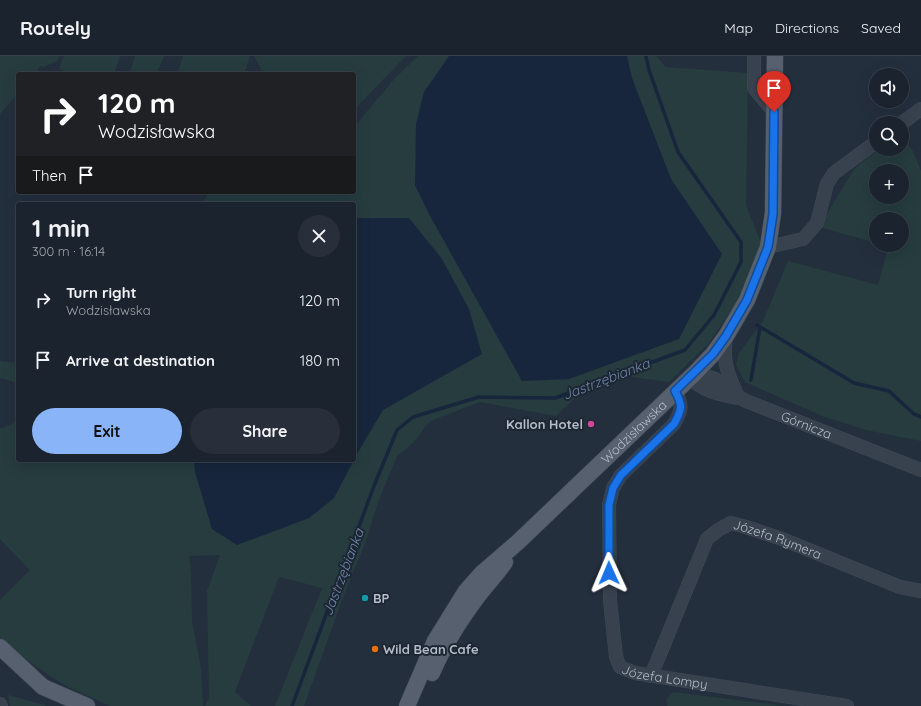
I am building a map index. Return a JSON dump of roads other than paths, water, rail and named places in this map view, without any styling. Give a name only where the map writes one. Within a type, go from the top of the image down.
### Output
[{"type":"main road","name":"Wodzisławska","points":[[407,706],[435,641],[466,591],[481,574],[518,542],[713,354],[726,336],[747,300],[768,247],[773,214],[775,56]]},
{"type":"main road","name":"Wodzisławska","points":[[418,706],[438,659],[455,628],[478,596],[498,572],[518,542]]},
{"type":"main road","points":[[0,647],[43,687],[87,706]]},
{"type":"street","points":[[754,56],[754,88],[774,112]]},
{"type":"street","points":[[909,118],[921,109]]},
{"type":"street","points":[[768,247],[803,239],[816,223],[827,184],[834,173],[869,147]]},
{"type":"street","points":[[726,336],[724,352],[725,364],[738,398]]},
{"type":"street","name":"Górnicza","points":[[692,375],[714,378],[725,385],[738,398],[921,470]]},
{"type":"street","name":"Józefa Lompy","points":[[675,391],[681,401],[680,414],[674,424],[621,475],[613,488],[609,505],[610,600],[616,657],[620,667],[635,673],[651,676],[847,706]]},
{"type":"street","name":"Józefa Rymera","points":[[651,676],[707,538],[731,523],[746,526],[782,539],[900,587],[921,591]]},
{"type":"water","points":[[449,56],[627,56],[632,78],[671,179],[722,254],[679,339],[569,379],[522,381],[429,214],[415,185],[416,124],[424,92]]},
{"type":"water","points":[[356,218],[409,218],[442,259],[469,309],[482,354],[383,410],[356,456]]},
{"type":"water","points":[[194,462],[353,462],[334,498],[309,518],[237,545],[212,529],[195,472]]},
{"type":"waterway","name":"Jastrzębianka","points":[[292,706],[374,486],[397,430],[413,417],[479,397],[555,398],[685,350],[714,315],[741,262],[741,242],[678,152],[649,70],[646,56]]},
{"type":"waterway","points":[[757,325],[854,383],[889,391],[914,414],[921,417]]},
{"type":"waterway","points":[[751,380],[760,327]]},
{"type":"place","name":"Kallon Hotel","points":[[591,424]]},
{"type":"place","name":"BP","points":[[365,598]]},
{"type":"place","name":"Wild Bean Cafe","points":[[375,649]]}]
